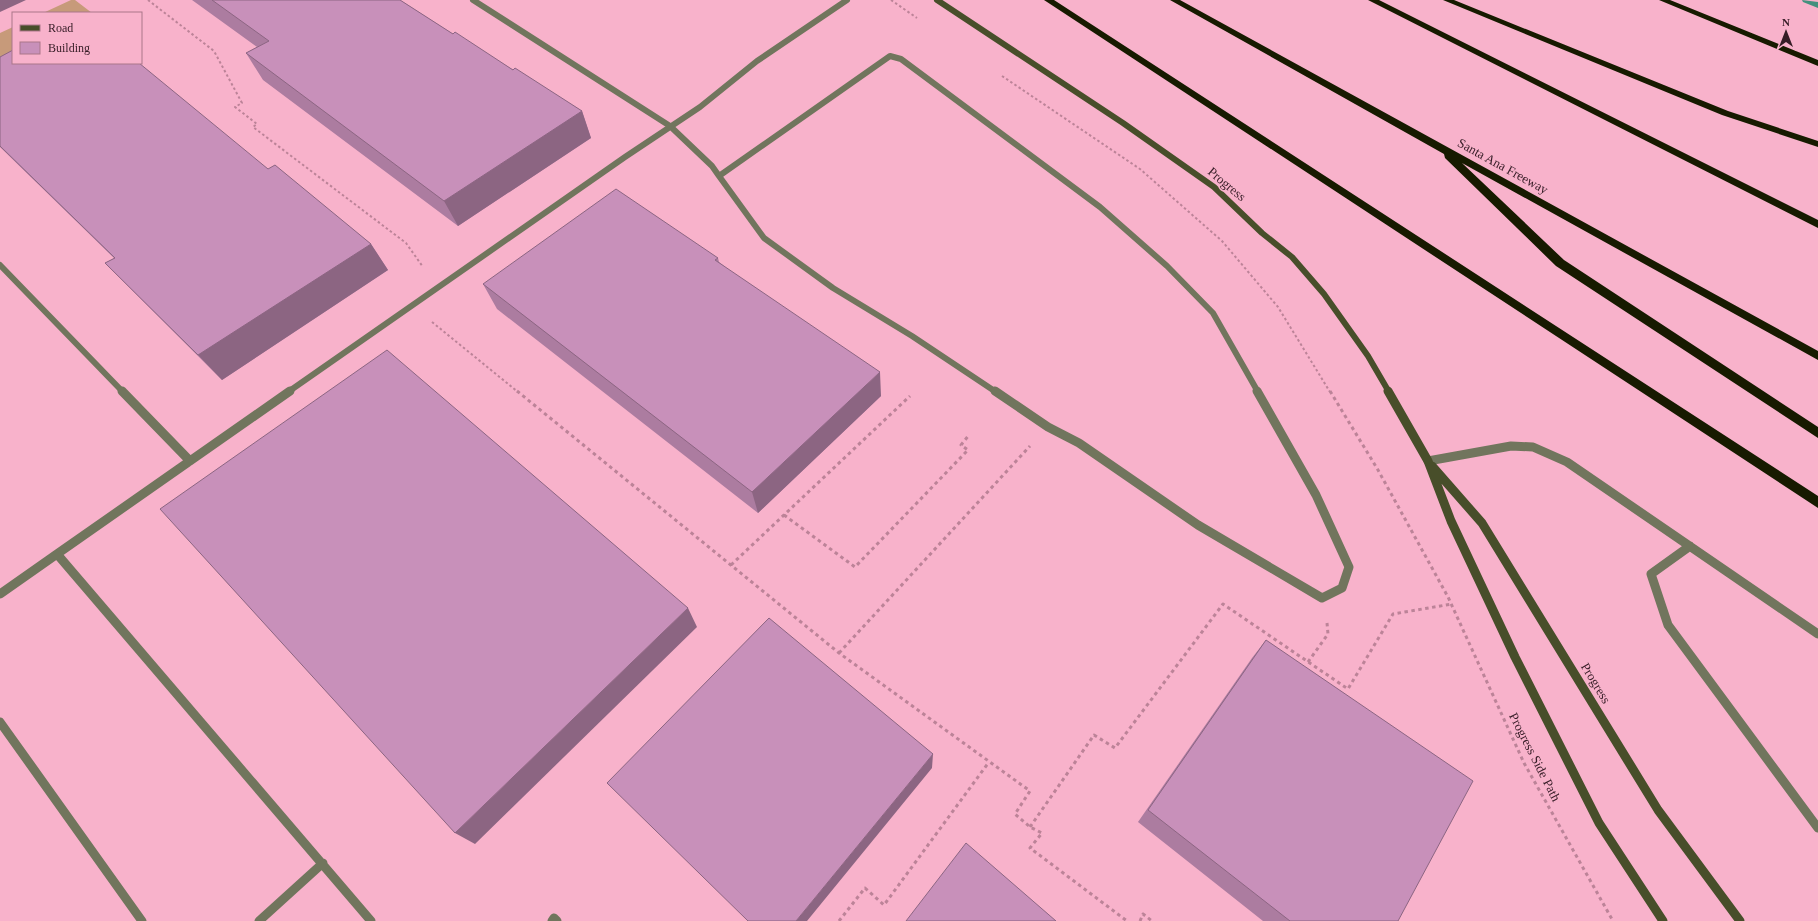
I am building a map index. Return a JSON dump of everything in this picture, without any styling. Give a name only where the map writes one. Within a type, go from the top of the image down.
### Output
[{"type":"highway","points":[[1048,0],[1818,503]]},
{"type":"highway","name":"Santa Ana Freeway","points":[[1174,0],[1818,356]]},
{"type":"highway","points":[[1372,0],[1818,224]]},
{"type":"highway","points":[[1448,0],[1725,113],[1818,144]]},
{"type":"highway","points":[[1663,0],[1818,63]]},
{"type":"highway","points":[[1435,144],[1560,264],[1818,433]]},
{"type":"street","name":"Progress","points":[[937,0],[1123,123],[1214,187],[1262,233],[1292,257],[1324,294],[1368,356],[1428,461],[1451,520],[1515,657],[1599,824],[1663,921]]},
{"type":"street","name":"Progress","points":[[1428,461],[1482,523],[1658,810],[1740,921]]},
{"type":"lane","points":[[473,0],[482,8],[670,126],[712,166],[719,176],[764,238],[833,288],[912,336],[1048,427],[1080,443],[1198,525],[1322,598],[1342,588],[1349,567],[1316,495],[1213,313],[1167,266],[1100,207],[901,59],[890,56],[719,176]]},
{"type":"lane","points":[[0,594],[670,126],[700,107],[757,62],[846,0]]},
{"type":"lane","points":[[0,265],[190,461]]},
{"type":"lane","points":[[1428,461],[1511,446],[1533,447],[1567,462],[1818,634]]},
{"type":"lane","points":[[1690,546],[1652,574],[1668,625],[1818,828]]},
{"type":"lane","points":[[57,554],[323,863],[371,921]]},
{"type":"lane","points":[[0,722],[142,921]]},
{"type":"lane","points":[[259,921],[323,863]]},
{"type":"lane","points":[[552,921],[554,918],[557,921]]},
{"type":"path","points":[[148,0],[214,51],[242,103],[235,107],[258,124],[253,127],[406,244],[424,268]]},
{"type":"path","points":[[891,0],[897,4]]},
{"type":"path","points":[[432,322],[839,653],[1030,791],[1015,814],[1030,827],[1042,833],[1030,848],[1127,921]]},
{"type":"path","points":[[732,565],[910,396]]},
{"type":"path","points":[[839,653],[1048,427]]},
{"type":"path","points":[[784,515],[855,567],[968,450],[961,445],[969,435]]},
{"type":"path","points":[[1308,662],[1328,634],[1326,597]]},
{"type":"path","name":"Progress Side Path","points":[[1448,597],[1524,763],[1613,921]]},
{"type":"path","points":[[1030,827],[1094,735],[1115,748],[1223,604],[1348,689],[1392,614],[1452,604]]},
{"type":"path","points":[[838,921],[865,888],[884,905],[989,762]]},
{"type":"path","points":[[1140,921],[1143,914],[1152,921]]},
{"type":"shaded area","points":[[71,0],[75,0],[91,12],[45,12]]},
{"type":"shaded area","points":[[12,27],[12,74],[0,62],[0,33]]},
{"type":"building","points":[[212,0],[400,0],[453,34],[455,32],[513,70],[515,68],[582,111],[444,201],[246,53],[269,41]]},
{"type":"building","points":[[12,51],[12,64],[140,64],[268,169],[275,165],[371,244],[198,355],[105,263],[115,258],[0,146],[0,57]]},
{"type":"building","points":[[616,189],[718,258],[715,260],[880,372],[752,492],[483,284]]},
{"type":"building","points":[[387,350],[688,608],[455,833],[160,509]]},
{"type":"building","points":[[769,618],[933,754],[796,921],[748,921],[607,783]]},
{"type":"building","points":[[1266,640],[1473,781],[1398,921],[1290,921],[1148,810]]},
{"type":"building","points":[[966,843],[1056,921],[906,921]]},
{"type":"waterway","points":[[1806,0],[1818,5]]}]
